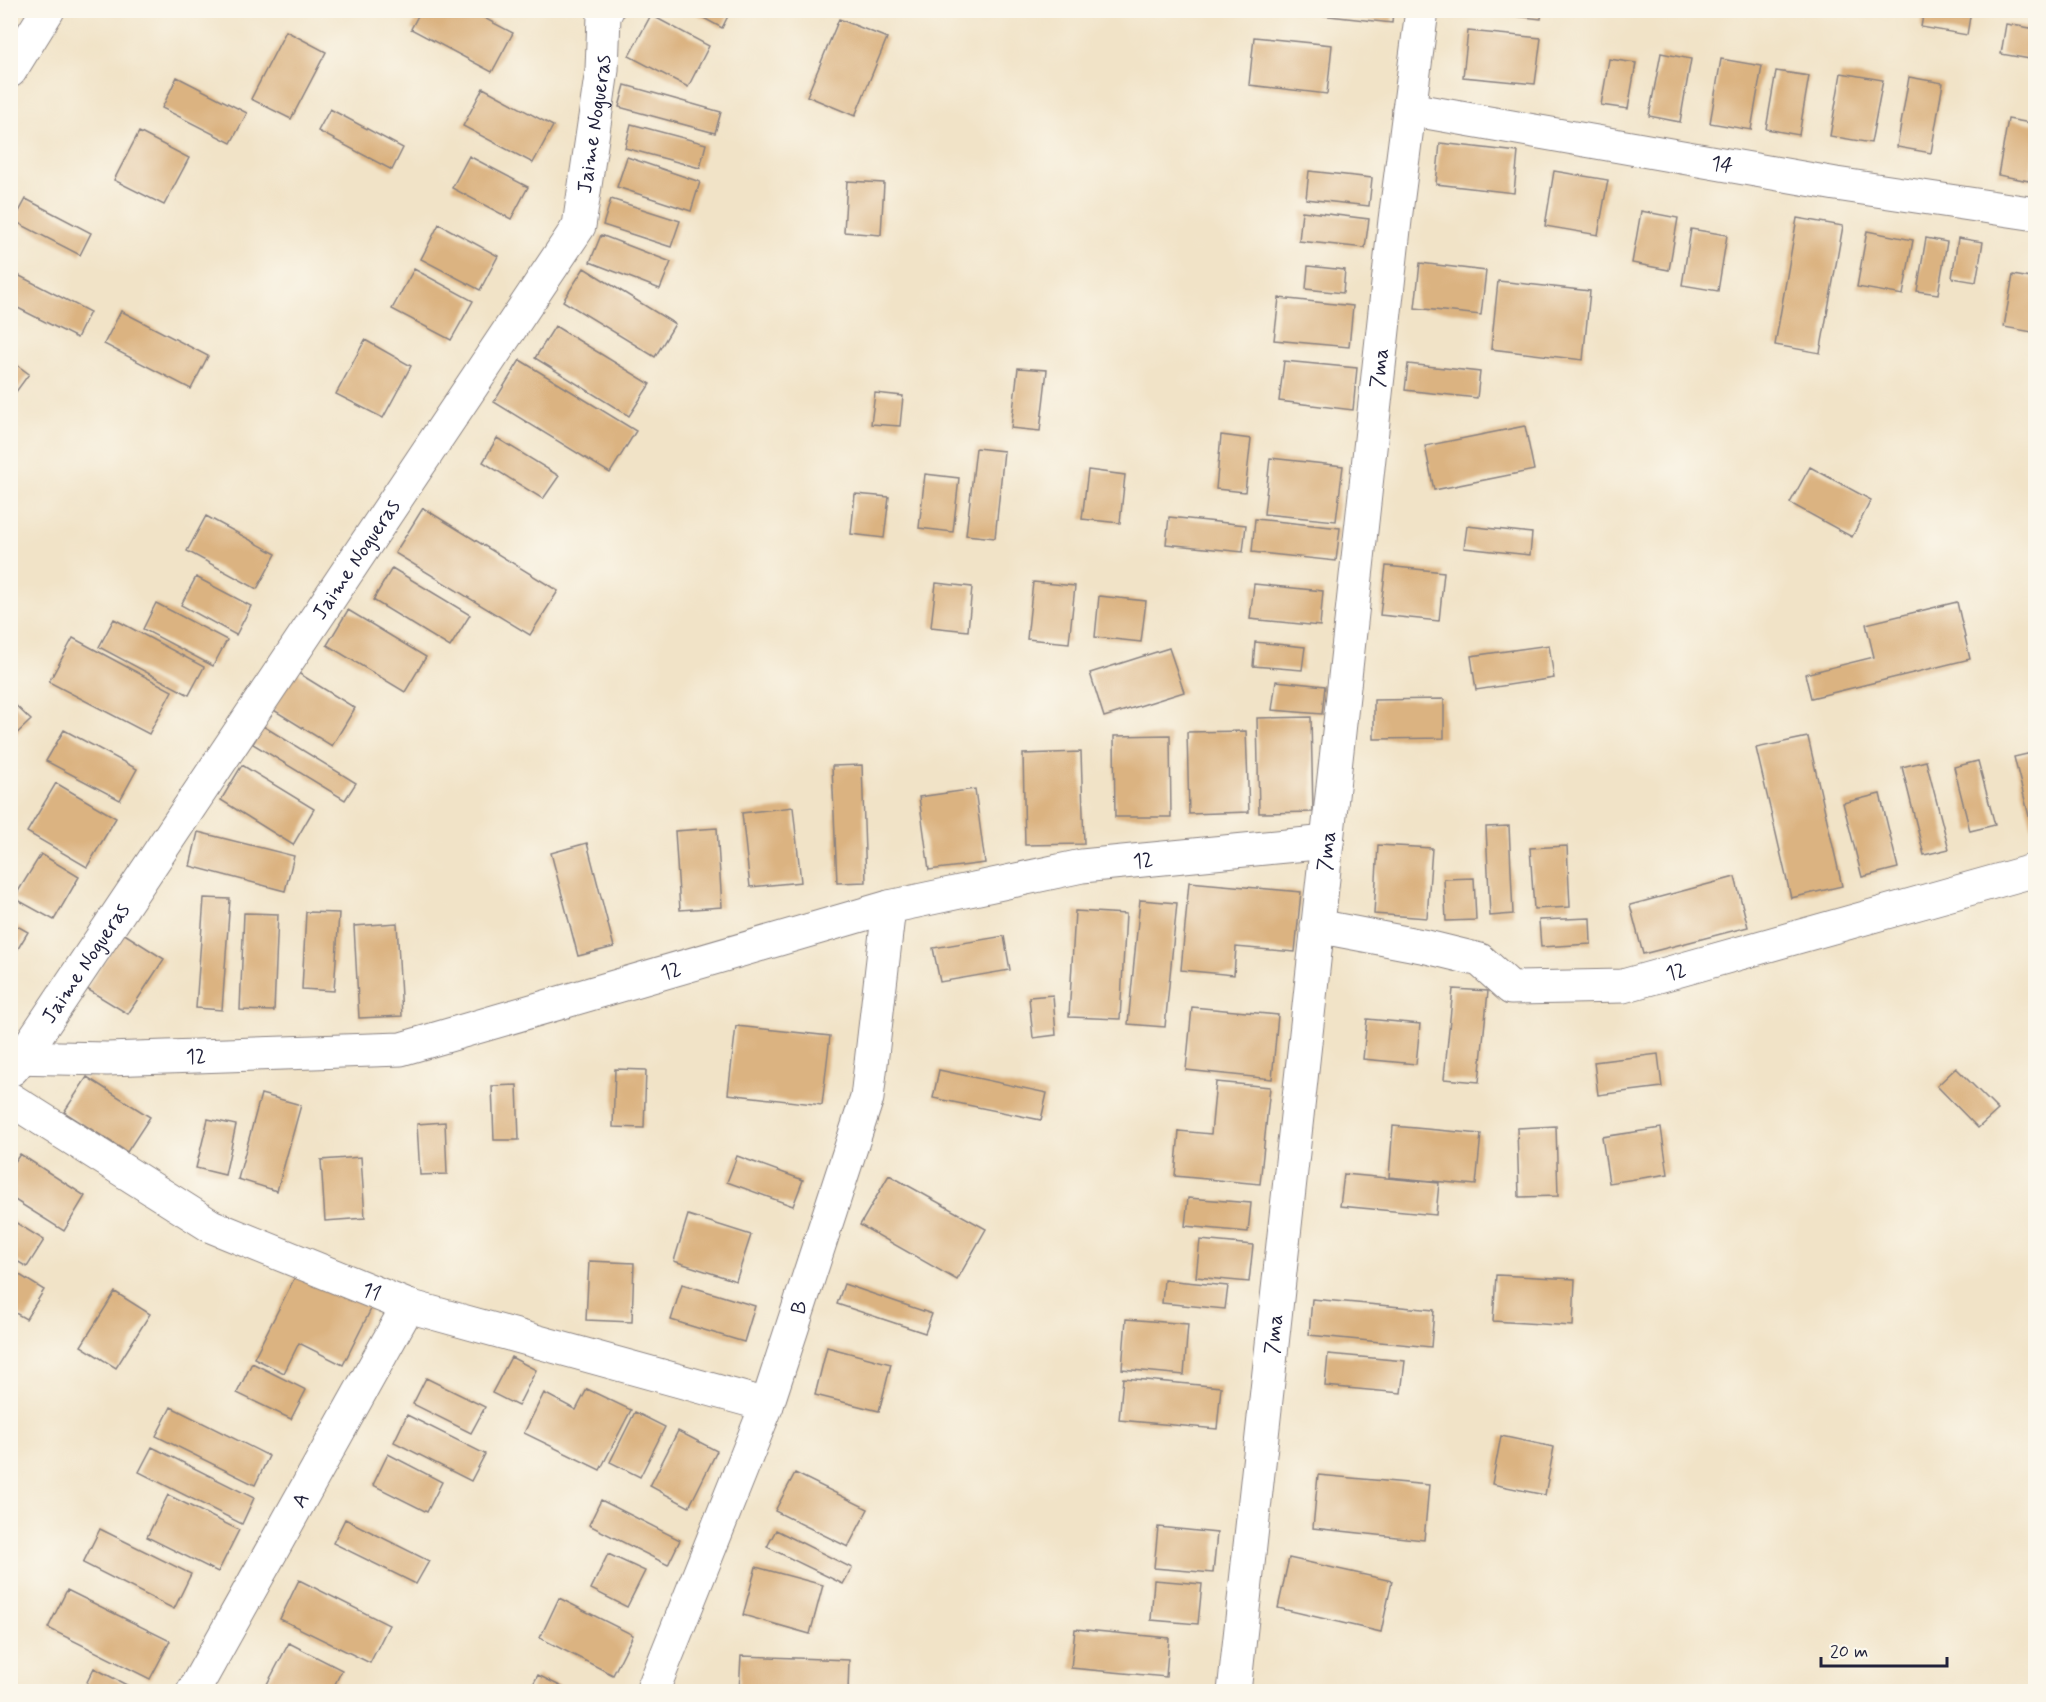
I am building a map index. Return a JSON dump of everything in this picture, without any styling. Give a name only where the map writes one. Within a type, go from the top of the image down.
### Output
[{"type":"street","points":[[10,71],[48,10]]},
{"type":"street","name":"Jaime Nogueras","points":[[14,1062],[579,226],[602,70],[604,16],[607,10]]},
{"type":"street","name":"7ma","points":[[1234,1692],[1317,926],[1422,10]]},
{"type":"street","name":"14","points":[[1409,109],[1836,184],[2036,213]]},
{"type":"street","name":"12","points":[[14,1062],[401,1049],[889,908],[1082,866],[1327,842]]},
{"type":"street","name":"12","points":[[1317,926],[1427,947],[1480,960],[1511,988],[1623,987],[2036,870]]},
{"type":"street","name":"B","points":[[652,1692],[767,1405],[867,1098],[889,908]]},
{"type":"street","name":"11","points":[[10,1099],[212,1226],[408,1306],[767,1405]]},
{"type":"street","name":"A","points":[[193,1692],[408,1306]]},
{"type":"building","points":[[421,10],[469,10],[513,33],[492,72],[411,29]]},
{"type":"building","points":[[689,10],[731,10],[722,28]]},
{"type":"building","points":[[1293,10],[1393,10],[1392,23],[1293,12]]},
{"type":"building","points":[[1480,10],[1542,10],[1541,19],[1480,12]]},
{"type":"building","points":[[1924,10],[1971,10],[1967,35],[1921,27]]},
{"type":"building","points":[[651,15],[709,46],[688,87],[629,56]]},
{"type":"building","points":[[839,19],[887,38],[855,116],[807,96]]},
{"type":"building","points":[[2006,24],[2036,29],[2036,60],[2001,54]]},
{"type":"building","points":[[286,31],[326,52],[291,119],[251,99]]},
{"type":"building","points":[[1468,31],[1541,38],[1535,84],[1463,77]]},
{"type":"building","points":[[1254,37],[1332,45],[1327,94],[1249,85]]},
{"type":"building","points":[[1661,53],[1691,59],[1680,122],[1649,116]]},
{"type":"building","points":[[1609,59],[1636,63],[1628,109],[1601,105]]},
{"type":"building","points":[[1721,59],[1762,66],[1751,130],[1710,123]]},
{"type":"building","points":[[1776,71],[1809,76],[1799,135],[1766,129]]},
{"type":"building","points":[[1841,73],[1883,80],[1871,143],[1830,136]]},
{"type":"building","points":[[177,77],[247,113],[231,143],[162,108]]},
{"type":"building","points":[[1909,77],[1943,83],[1931,153],[1897,147]]},
{"type":"building","points":[[625,85],[721,112],[715,133],[619,107]]},
{"type":"building","points":[[483,88],[553,126],[533,163],[463,126]]},
{"type":"building","points":[[330,109],[403,148],[392,170],[318,131]]},
{"type":"building","points":[[2008,119],[2036,124],[2036,145],[2029,181],[1998,175]]},
{"type":"building","points":[[631,124],[706,144],[700,168],[625,148]]},
{"type":"building","points":[[139,132],[189,158],[164,205],[114,180]]},
{"type":"building","points":[[1440,143],[1518,152],[1514,193],[1436,184]]},
{"type":"building","points":[[469,156],[528,187],[511,219],[452,188]]},
{"type":"building","points":[[627,157],[700,182],[691,211],[617,187]]},
{"type":"building","points":[[1309,171],[1372,178],[1369,206],[1306,199]]},
{"type":"building","points":[[1554,171],[1608,180],[1598,235],[1545,226]]},
{"type":"building","points":[[847,181],[884,183],[881,235],[844,232]]},
{"type":"building","points":[[26,199],[91,233],[80,255],[14,221]]},
{"type":"building","points":[[611,199],[680,221],[671,247],[603,225]]},
{"type":"building","points":[[1302,211],[1369,219],[1365,248],[1299,241]]},
{"type":"building","points":[[1641,211],[1678,218],[1669,270],[1632,263]]},
{"type":"building","points":[[1797,218],[1843,226],[1820,353],[1775,345]]},
{"type":"building","points":[[439,224],[498,256],[480,290],[421,259]]},
{"type":"building","points":[[1691,229],[1727,235],[1718,291],[1682,285]]},
{"type":"building","points":[[1867,231],[1913,240],[1903,295],[1857,287]]},
{"type":"building","points":[[601,235],[671,262],[660,289],[590,262]]},
{"type":"building","points":[[1926,238],[1947,242],[1938,294],[1917,291]]},
{"type":"building","points":[[1958,238],[1983,242],[1976,282],[1952,278]]},
{"type":"building","points":[[1420,263],[1486,271],[1481,315],[1415,308]]},
{"type":"building","points":[[1308,266],[1345,270],[1343,293],[1306,289]]},
{"type":"building","points":[[584,268],[675,324],[655,357],[563,301]]},
{"type":"building","points":[[414,269],[473,301],[451,340],[392,309]]},
{"type":"building","points":[[10,271],[90,312],[77,338],[10,304]]},
{"type":"building","points":[[2013,275],[2036,279],[2036,311],[2032,332],[2004,327]]},
{"type":"building","points":[[1498,281],[1590,291],[1583,360],[1491,349]]},
{"type":"building","points":[[1279,298],[1353,306],[1349,347],[1274,340]]},
{"type":"building","points":[[121,311],[208,356],[191,389],[104,344]]},
{"type":"building","points":[[555,326],[650,384],[629,416],[535,358]]},
{"type":"building","points":[[365,340],[411,366],[383,418],[336,394]]},
{"type":"building","points":[[10,360],[29,374],[10,400]]},
{"type":"building","points":[[520,360],[636,431],[610,473],[494,402]]},
{"type":"building","points":[[1284,361],[1357,368],[1353,410],[1279,401]]},
{"type":"building","points":[[1408,364],[1480,372],[1477,398],[1405,390]]},
{"type":"building","points":[[1018,368],[1047,370],[1040,431],[1011,428]]},
{"type":"building","points":[[875,393],[903,396],[900,426],[871,424]]},
{"type":"building","points":[[1525,426],[1534,470],[1434,490],[1425,446]]},
{"type":"building","points":[[1221,435],[1251,439],[1245,492],[1216,489]]},
{"type":"building","points":[[497,438],[559,476],[543,499],[483,462]]},
{"type":"building","points":[[976,448],[1004,451],[995,538],[966,535]]},
{"type":"building","points":[[1270,458],[1343,466],[1336,521],[1264,514]]},
{"type":"building","points":[[1810,467],[1871,500],[1852,537],[1790,503]]},
{"type":"building","points":[[1088,470],[1125,475],[1120,523],[1082,519]]},
{"type":"building","points":[[925,474],[959,478],[953,532],[919,528]]},
{"type":"building","points":[[855,494],[889,497],[884,538],[851,534]]},
{"type":"building","points":[[423,508],[558,591],[530,635],[395,553]]},
{"type":"building","points":[[206,516],[276,554],[257,589],[187,551]]},
{"type":"building","points":[[1169,517],[1246,525],[1243,552],[1166,544]]},
{"type":"building","points":[[1255,519],[1340,528],[1336,561],[1252,552]]},
{"type":"building","points":[[1467,526],[1532,533],[1530,555],[1464,548]]},
{"type":"building","points":[[1386,566],[1444,572],[1439,621],[1380,615]]},
{"type":"building","points":[[392,568],[470,615],[450,647],[373,600]]},
{"type":"building","points":[[196,577],[251,606],[236,635],[181,605]]},
{"type":"building","points":[[1033,582],[1075,586],[1069,643],[1027,639]]},
{"type":"building","points":[[936,583],[972,587],[968,631],[931,627]]},
{"type":"building","points":[[1254,584],[1323,591],[1320,626],[1250,619]]},
{"type":"building","points":[[1099,596],[1146,601],[1141,642],[1095,637]]},
{"type":"building","points":[[1957,602],[1970,659],[1811,698],[1805,674],[1874,657],[1866,624]]},
{"type":"building","points":[[156,603],[227,640],[213,666],[143,629]]},
{"type":"building","points":[[348,610],[426,657],[405,692],[327,645]]},
{"type":"building","points":[[114,619],[204,667],[189,695],[99,647]]},
{"type":"building","points":[[73,638],[172,691],[149,734],[49,682]]},
{"type":"building","points":[[1255,642],[1305,647],[1302,670],[1253,666]]},
{"type":"building","points":[[1549,645],[1554,678],[1476,690],[1471,656]]},
{"type":"building","points":[[1169,648],[1184,692],[1104,717],[1090,673]]},
{"type":"building","points":[[295,671],[355,708],[332,746],[272,709]]},
{"type":"building","points":[[1276,681],[1325,686],[1322,714],[1272,710]]},
{"type":"building","points":[[1444,699],[1444,738],[1374,739],[1374,700]]},
{"type":"building","points":[[10,700],[31,720],[10,740]]},
{"type":"building","points":[[1311,717],[1313,812],[1259,813],[1257,718]]},
{"type":"building","points":[[263,726],[356,783],[345,800],[253,744]]},
{"type":"building","points":[[64,730],[137,769],[120,800],[46,761]]},
{"type":"building","points":[[1246,731],[1249,812],[1189,814],[1187,732]]},
{"type":"building","points":[[1170,735],[1171,817],[1115,817],[1114,736]]},
{"type":"building","points":[[1808,737],[1842,886],[1791,898],[1756,748]]},
{"type":"building","points":[[1081,752],[1084,844],[1025,845],[1023,754]]},
{"type":"building","points":[[2036,752],[2036,831],[2033,832],[2014,757]]},
{"type":"building","points":[[1926,761],[1949,849],[1924,855],[1902,767]]},
{"type":"building","points":[[1978,761],[1995,825],[1970,831],[1954,767]]},
{"type":"building","points":[[242,765],[314,809],[293,845],[221,800]]},
{"type":"building","points":[[862,765],[866,882],[837,883],[832,766]]},
{"type":"building","points":[[56,783],[116,818],[87,867],[27,832]]},
{"type":"building","points":[[975,789],[985,863],[929,870],[919,797]]},
{"type":"building","points":[[1880,794],[1898,868],[1862,877],[1843,803]]},
{"type":"building","points":[[793,807],[801,882],[750,887],[742,813]]},
{"type":"building","points":[[1509,826],[1513,914],[1490,916],[1486,827]]},
{"type":"building","points":[[717,828],[722,907],[680,910],[675,831]]},
{"type":"building","points":[[198,832],[294,856],[285,891],[190,866]]},
{"type":"building","points":[[587,843],[614,947],[578,956],[551,853]]},
{"type":"building","points":[[1378,845],[1432,848],[1427,918],[1374,914]]},
{"type":"building","points":[[1567,846],[1570,907],[1534,909],[1530,848]]},
{"type":"building","points":[[41,854],[79,877],[54,920],[14,898]]},
{"type":"building","points":[[1735,877],[1748,927],[1643,954],[1630,905]]},
{"type":"building","points":[[1474,878],[1476,920],[1446,921],[1444,879]]},
{"type":"building","points":[[1189,882],[1301,892],[1295,952],[1236,947],[1234,975],[1181,970]]},
{"type":"building","points":[[204,898],[230,899],[222,1010],[196,1008]]},
{"type":"building","points":[[1140,900],[1177,903],[1165,1027],[1128,1024]]},
{"type":"building","points":[[1075,911],[1126,914],[1120,1019],[1069,1017]]},
{"type":"building","points":[[306,912],[339,913],[334,991],[302,989]]},
{"type":"building","points":[[244,913],[278,914],[274,1011],[240,1010]]},
{"type":"building","points":[[1590,918],[1591,944],[1541,947],[1539,920]]},
{"type":"building","points":[[10,922],[28,932],[10,962]]},
{"type":"building","points":[[397,923],[402,1016],[359,1018],[354,926]]},
{"type":"building","points":[[123,933],[164,959],[128,1014],[87,989]]},
{"type":"building","points":[[1004,936],[1010,970],[940,982],[933,948]]},
{"type":"building","points":[[1453,989],[1488,991],[1479,1082],[1444,1079]]},
{"type":"building","points":[[1053,995],[1056,1035],[1033,1038],[1029,997]]},
{"type":"building","points":[[1192,1007],[1278,1015],[1272,1079],[1186,1070]]},
{"type":"building","points":[[1367,1019],[1420,1024],[1416,1064],[1363,1059]]},
{"type":"building","points":[[736,1026],[830,1036],[822,1105],[728,1094]]},
{"type":"building","points":[[1658,1054],[1662,1087],[1598,1095],[1594,1062]]},
{"type":"building","points":[[1956,1068],[1998,1110],[1978,1128],[1937,1086]]},
{"type":"building","points":[[615,1069],[646,1070],[644,1128],[613,1127]]},
{"type":"building","points":[[939,1070],[1047,1093],[1041,1120],[933,1098]]},
{"type":"building","points":[[87,1077],[150,1117],[127,1152],[64,1112]]},
{"type":"building","points":[[1216,1082],[1270,1087],[1260,1184],[1175,1176],[1179,1131],[1211,1134]]},
{"type":"building","points":[[517,1085],[519,1140],[494,1140],[492,1086]]},
{"type":"building","points":[[261,1094],[301,1105],[277,1191],[238,1179]]},
{"type":"building","points":[[208,1119],[236,1125],[225,1175],[196,1168]]},
{"type":"building","points":[[445,1122],[447,1174],[420,1175],[417,1124]]},
{"type":"building","points":[[1393,1126],[1481,1134],[1476,1185],[1389,1177]]},
{"type":"building","points":[[1556,1126],[1558,1196],[1519,1197],[1517,1128]]},
{"type":"building","points":[[1661,1128],[1668,1174],[1609,1183],[1602,1137]]},
{"type":"building","points":[[20,1154],[85,1196],[64,1231],[10,1197],[10,1169]]},
{"type":"building","points":[[737,1156],[803,1180],[793,1206],[727,1182]]},
{"type":"building","points":[[361,1157],[365,1218],[325,1221],[321,1160]]},
{"type":"building","points":[[1344,1174],[1439,1183],[1436,1215],[1340,1206]]},
{"type":"building","points":[[889,1175],[986,1229],[957,1280],[860,1225]]},
{"type":"building","points":[[1188,1198],[1251,1203],[1248,1232],[1185,1226]]},
{"type":"building","points":[[688,1215],[751,1235],[736,1281],[674,1261]]},
{"type":"building","points":[[10,1219],[44,1240],[27,1267],[10,1257]]},
{"type":"building","points":[[1200,1240],[1253,1245],[1249,1282],[1196,1277]]},
{"type":"building","points":[[589,1261],[634,1263],[632,1322],[586,1320]]},
{"type":"building","points":[[10,1269],[44,1290],[26,1319],[10,1310]]},
{"type":"building","points":[[298,1271],[372,1307],[343,1365],[299,1343],[284,1373],[254,1358]]},
{"type":"building","points":[[1496,1275],[1575,1279],[1573,1326],[1493,1321]]},
{"type":"building","points":[[1164,1280],[1228,1286],[1225,1309],[1162,1303]]},
{"type":"building","points":[[682,1284],[755,1306],[744,1342],[671,1320]]},
{"type":"building","points":[[844,1284],[932,1314],[925,1333],[837,1304]]},
{"type":"building","points":[[115,1292],[150,1314],[116,1368],[81,1346]]},
{"type":"building","points":[[1312,1299],[1434,1310],[1431,1347],[1309,1335]]},
{"type":"building","points":[[1126,1319],[1188,1324],[1184,1375],[1122,1369]]},
{"type":"building","points":[[827,1347],[891,1364],[879,1411],[815,1395]]},
{"type":"building","points":[[1328,1354],[1405,1361],[1401,1393],[1325,1386]]},
{"type":"building","points":[[511,1357],[536,1370],[518,1406],[492,1393]]},
{"type":"building","points":[[252,1363],[306,1390],[291,1419],[237,1393]]},
{"type":"building","points":[[426,1378],[485,1407],[471,1433],[413,1404]]},
{"type":"building","points":[[1123,1378],[1221,1387],[1217,1429],[1119,1420]]},
{"type":"building","points":[[587,1389],[631,1410],[600,1470],[524,1433],[544,1393],[576,1410]]},
{"type":"building","points":[[171,1407],[269,1456],[255,1485],[156,1436]]},
{"type":"building","points":[[635,1412],[665,1427],[640,1477],[610,1462]]},
{"type":"building","points":[[407,1415],[485,1454],[471,1481],[394,1442]]},
{"type":"building","points":[[678,1431],[717,1451],[689,1507],[650,1486]]},
{"type":"building","points":[[1501,1436],[1554,1447],[1545,1495],[1492,1484]]},
{"type":"building","points":[[152,1447],[254,1498],[242,1524],[139,1472]]},
{"type":"building","points":[[388,1454],[442,1482],[427,1512],[373,1485]]},
{"type":"building","points":[[795,1473],[868,1509],[848,1547],[775,1511]]},
{"type":"building","points":[[1318,1475],[1429,1485],[1424,1540],[1313,1528]]},
{"type":"building","points":[[168,1495],[239,1530],[218,1572],[147,1537]]},
{"type":"building","points":[[601,1500],[680,1540],[668,1565],[589,1525]]},
{"type":"building","points":[[345,1519],[429,1561],[416,1584],[333,1543]]},
{"type":"building","points":[[1158,1527],[1217,1533],[1213,1573],[1154,1568]]},
{"type":"building","points":[[100,1529],[191,1574],[174,1609],[83,1563]]},
{"type":"building","points":[[776,1530],[852,1568],[843,1584],[767,1547]]},
{"type":"building","points":[[608,1554],[645,1571],[627,1607],[591,1589]]},
{"type":"building","points":[[1289,1558],[1392,1581],[1381,1632],[1278,1608]]},
{"type":"building","points":[[756,1567],[823,1585],[810,1634],[743,1615]]},
{"type":"building","points":[[299,1580],[389,1625],[370,1663],[280,1619]]},
{"type":"building","points":[[1154,1580],[1202,1584],[1198,1624],[1151,1620]]},
{"type":"building","points":[[67,1590],[170,1641],[150,1679],[48,1628]]},
{"type":"building","points":[[559,1598],[633,1635],[613,1675],[540,1638]]},
{"type":"building","points":[[1075,1629],[1169,1638],[1166,1677],[1071,1668]]},
{"type":"building","points":[[289,1643],[342,1670],[331,1692],[277,1692],[266,1686]]},
{"type":"building","points":[[741,1656],[849,1660],[848,1692],[739,1692]]},
{"type":"building","points":[[94,1668],[140,1692],[82,1692]]},
{"type":"building","points":[[538,1675],[572,1692],[529,1692]]}]
